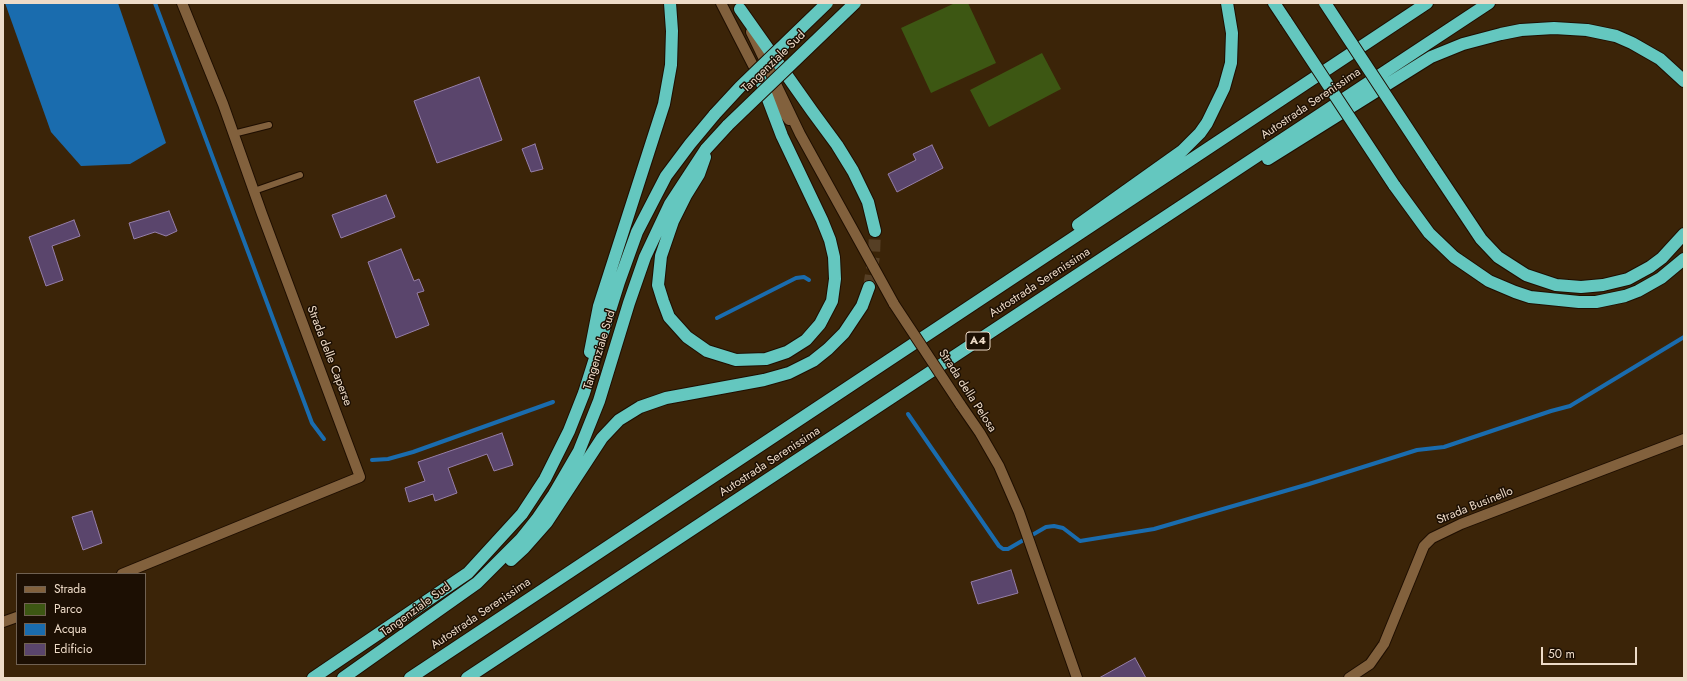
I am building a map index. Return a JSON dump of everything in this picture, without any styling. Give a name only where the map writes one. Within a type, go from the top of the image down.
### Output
[{"type":"highway","points":[[584,393],[590,351],[600,306],[664,104],[672,65],[670,3]]},
{"type":"highway","name":"Tangenziale Sud","points":[[313,678],[468,574],[522,514],[545,479],[569,431],[584,393],[619,282],[637,232],[666,176],[690,144],[740,87],[827,3]]},
{"type":"highway","name":"Tangenziale Sud","points":[[343,678],[477,583],[521,540],[537,519],[554,494],[579,451],[599,401],[629,303],[645,257],[670,204],[706,150],[728,125],[855,3]]},
{"type":"highway","points":[[864,377],[1188,147],[1200,134],[1214,111],[1229,74],[1232,33],[1227,3]]},
{"type":"highway","points":[[1274,3],[1394,185],[1429,233],[1454,257],[1489,281],[1530,297],[1579,302],[1596,302],[1625,296],[1638,291],[1661,278],[1684,259]]},
{"type":"highway","points":[[1325,3],[1488,248],[1512,267],[1549,283],[1581,287],[1604,285],[1628,279],[1650,267],[1662,258],[1684,234]]},
{"type":"highway","name":"Autostrada Serenissima","points":[[410,678],[1427,3]]},
{"type":"highway","name":"Autostrada Serenissima","points":[[467,678],[1488,3]]},
{"type":"highway","points":[[738,6],[837,145],[868,202],[875,231]]},
{"type":"highway","points":[[952,358],[1418,64],[1463,44],[1521,30],[1554,28],[1587,30],[1616,36],[1647,50],[1660,59],[1684,81]]},
{"type":"highway","points":[[706,150],[705,160],[700,174],[686,195],[673,221],[661,256],[658,285],[669,316],[688,337],[707,351],[736,360],[766,359],[787,352],[806,340],[820,324],[832,301],[835,279],[834,257],[830,240],[782,136],[760,78]]},
{"type":"highway","points":[[477,583],[502,568],[524,548],[548,522],[602,438],[619,420],[640,407],[666,398],[764,380],[789,373],[813,361],[844,333],[862,306],[869,286]]},
{"type":"street","name":"Strada delle Caperse","points":[[124,573],[360,477],[233,134],[182,3]]},
{"type":"street","name":"Tangenziale Sud","points":[[721,3],[760,78]]},
{"type":"street","name":"Strada della Pelosa","points":[[738,6],[800,134],[894,304],[980,433],[999,466],[1019,512],[1077,678]]},
{"type":"street","name":"Strada della Pelosa","points":[[760,78],[777,105],[800,134]]},
{"type":"street","name":"Strada Businello","points":[[1349,678],[1370,664],[1384,644],[1424,546],[1432,538],[1462,524],[1684,439]]},
{"type":"street","points":[[3,622],[16,617]]},
{"type":"lane","points":[[233,134],[269,125]]},
{"type":"lane","points":[[254,191],[300,175]]},
{"type":"green space","points":[[955,3],[968,3],[996,63],[931,93],[901,28]]},
{"type":"green space","points":[[1042,53],[1061,89],[989,127],[970,90]]},
{"type":"water","points":[[5,3],[118,3],[166,143],[130,164],[81,166],[51,132]]},
{"type":"building","points":[[479,77],[502,140],[437,163],[414,101]]},
{"type":"building","points":[[535,144],[543,169],[531,172],[522,149]]},
{"type":"building","points":[[932,145],[943,168],[897,192],[888,174],[916,160],[913,154]]},
{"type":"building","points":[[386,195],[395,217],[341,238],[332,215]]},
{"type":"building","points":[[169,211],[177,231],[166,236],[155,232],[134,239],[129,223]]},
{"type":"building","points":[[74,220],[80,236],[52,246],[63,280],[46,286],[29,237]]},
{"type":"building","points":[[401,249],[414,281],[419,279],[424,291],[417,293],[429,325],[396,338],[368,262]]},
{"type":"building","points":[[502,433],[513,465],[494,471],[487,454],[448,468],[457,493],[435,501],[433,494],[409,502],[405,488],[425,481],[418,462]]},
{"type":"building","points":[[92,511],[102,543],[83,550],[72,517]]},
{"type":"building","points":[[1011,570],[1018,593],[978,604],[971,582]]},
{"type":"building","points":[[1135,658],[1146,678],[1099,678]]},
{"type":"waterway","points":[[155,3],[312,423],[324,439]]},
{"type":"waterway","points":[[717,318],[796,278],[804,277],[809,280]]},
{"type":"waterway","points":[[908,414],[999,546],[1003,549],[1008,549],[1046,527],[1054,526],[1063,528],[1080,541],[1154,529],[1309,484],[1417,450],[1444,447],[1570,406],[1684,337]]},
{"type":"waterway","points":[[372,460],[388,459],[413,452],[553,402]]},
{"type":"tunnel","points":[[869,287],[874,256],[875,231]]}]
